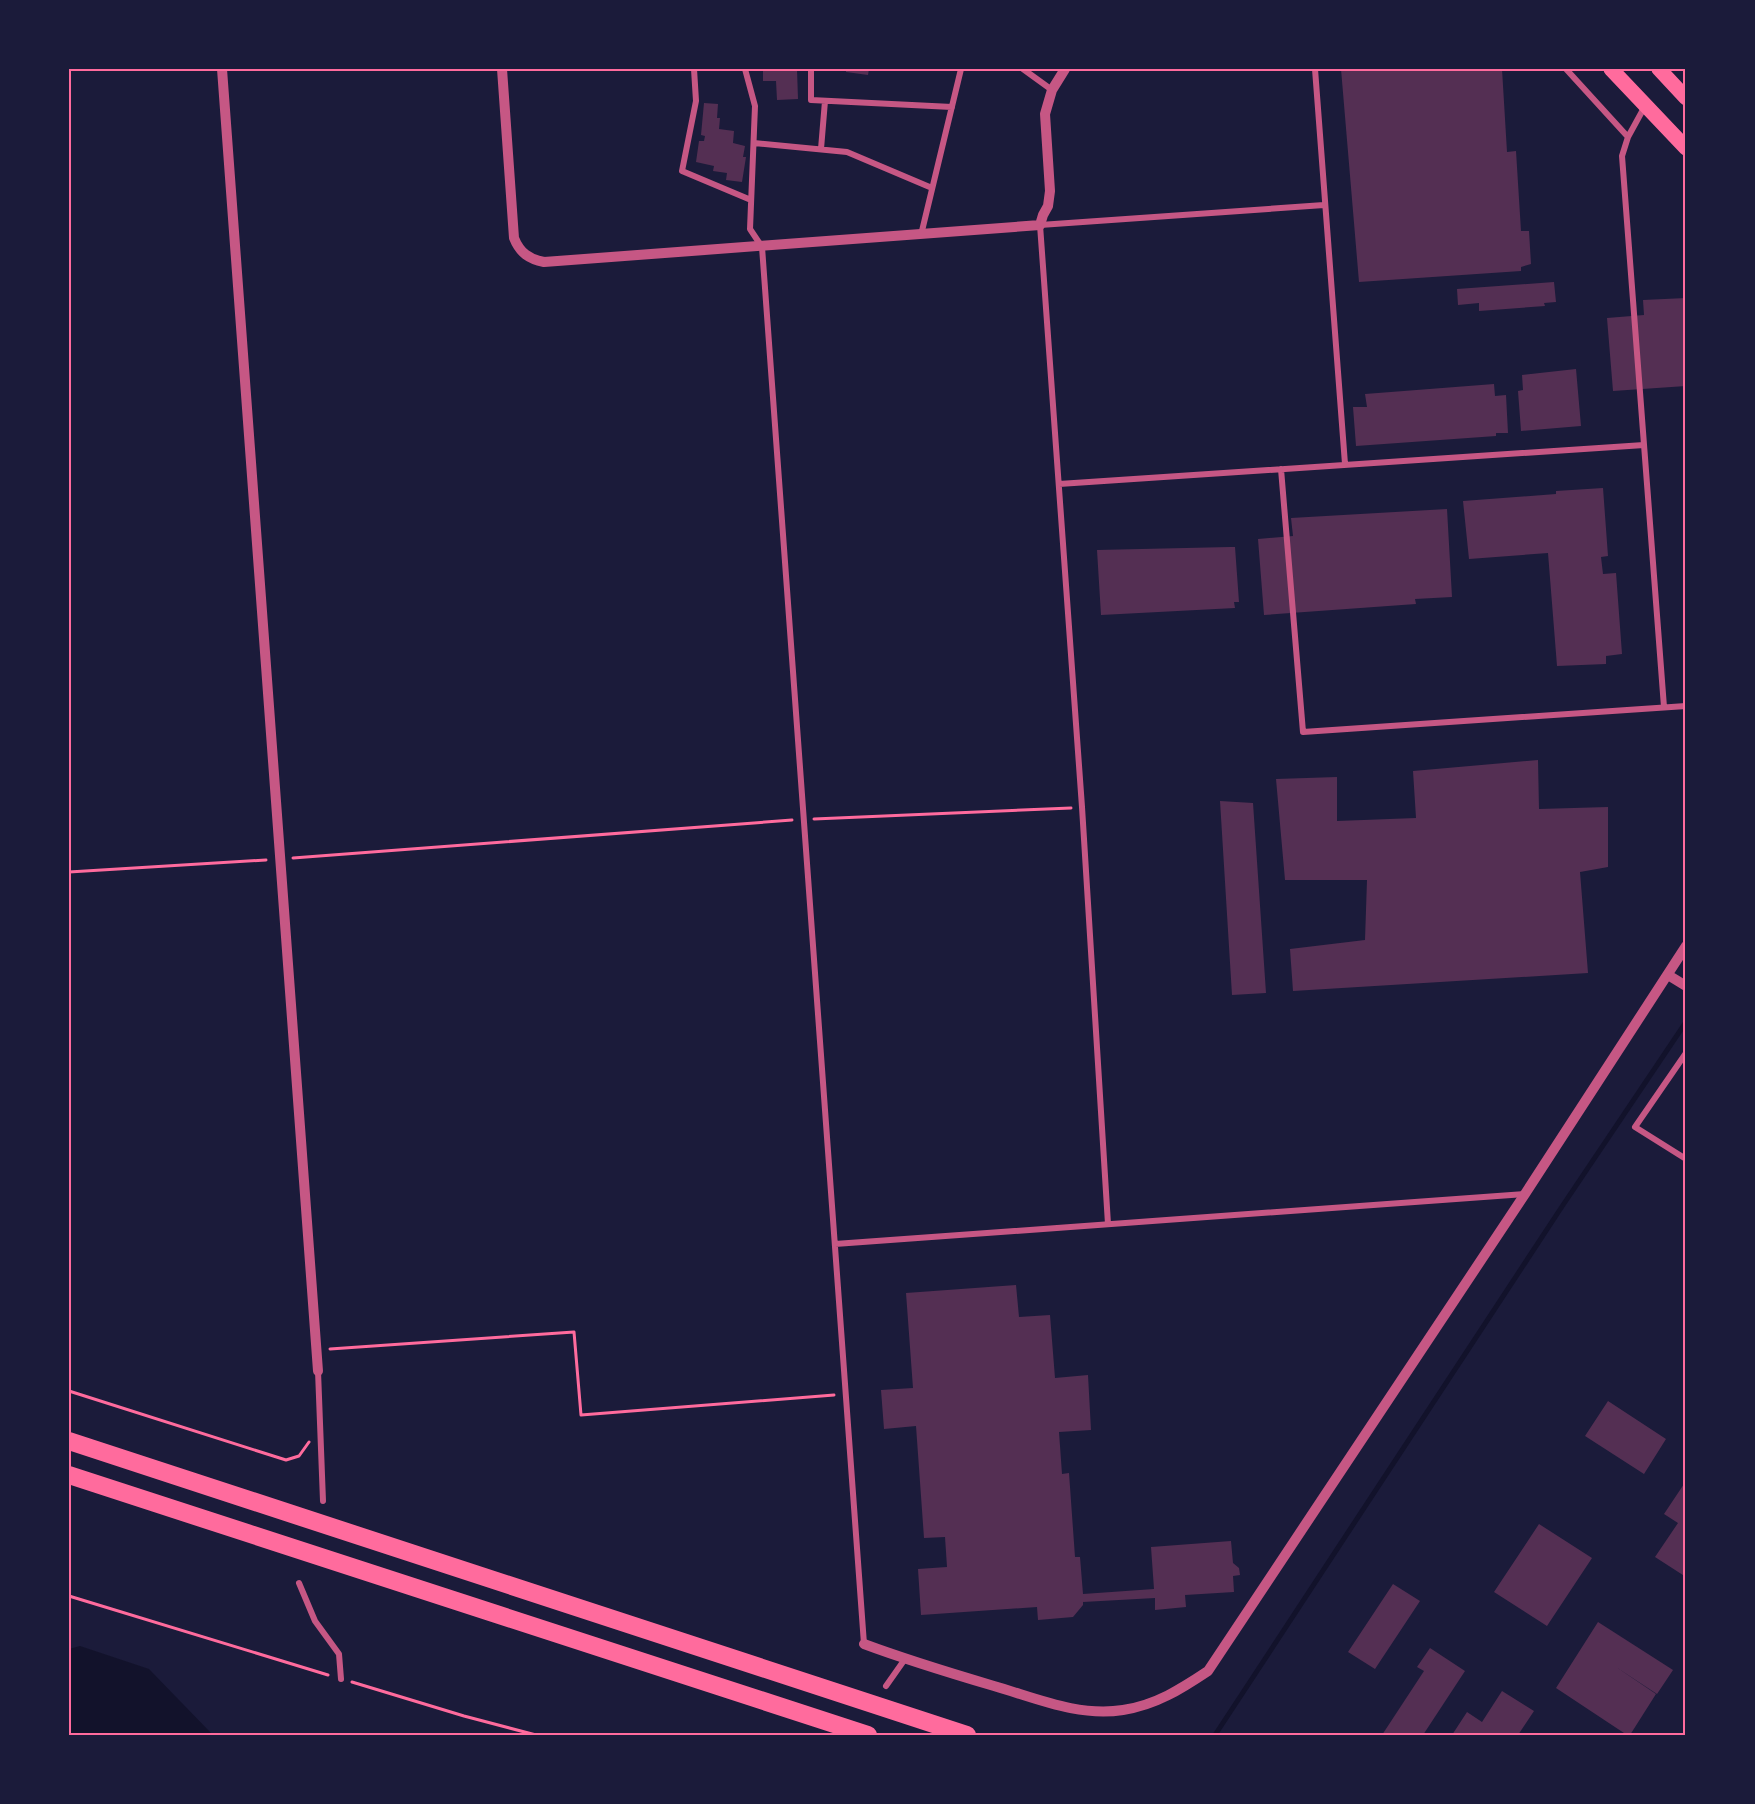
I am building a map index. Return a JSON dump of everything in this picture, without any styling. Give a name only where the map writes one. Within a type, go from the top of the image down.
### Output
[{"type":"highway","points":[[69,1441],[967,1735]]},
{"type":"highway","points":[[69,1475],[868,1735]]},
{"type":"main road","points":[[1611,69],[1686,148]]},
{"type":"main road","points":[[1659,69],[1686,98]]},
{"type":"street","points":[[222,69],[318,1371],[323,1501]]},
{"type":"street","points":[[502,69],[514,238],[525,255],[533,260],[544,262],[1324,205]]},
{"type":"street","points":[[694,69],[696,101],[682,171],[751,200]]},
{"type":"street","points":[[745,69],[755,106],[750,228],[762,247],[864,1644],[905,1659],[1058,1706],[1102,1712],[1152,1704],[1180,1690],[1209,1671],[1525,1194],[1686,946]]},
{"type":"street","points":[[811,69],[811,100],[952,107]]},
{"type":"street","points":[[921,235],[961,69]]},
{"type":"street","points":[[1023,69],[1052,90]]},
{"type":"street","points":[[1065,69],[1052,90],[1045,114],[1049,199],[1040,225],[1082,807],[1108,1224]]},
{"type":"street","points":[[1315,69],[1345,464]]},
{"type":"street","points":[[1566,69],[1628,137]]},
{"type":"street","points":[[821,150],[825,101]]},
{"type":"street","points":[[1645,105],[1628,137],[1622,156],[1664,707]]},
{"type":"street","points":[[754,143],[847,152],[932,188]]},
{"type":"street","points":[[1059,484],[1644,445]]},
{"type":"street","points":[[1281,469],[1303,732],[1686,706]]},
{"type":"street","points":[[1668,975],[1686,986]]},
{"type":"street","points":[[1686,1053],[1635,1126],[1686,1159]]},
{"type":"street","points":[[835,1244],[1525,1194]]},
{"type":"street","points":[[299,1583],[315,1621],[339,1654],[341,1679]]},
{"type":"street","points":[[886,1686],[905,1659]]},
{"type":"path","points":[[69,872],[280,859],[804,819],[1082,807]]},
{"type":"path","points":[[316,1350],[574,1332],[581,1415],[846,1394]]},
{"type":"path","points":[[69,1391],[286,1460],[299,1456],[320,1429]]},
{"type":"path","points":[[69,1596],[464,1716],[536,1735]]},
{"type":"shaded area","points":[[80,1646],[149,1669],[213,1735],[69,1735],[69,1649]]},
{"type":"building","points":[[763,69],[797,69],[798,99],[777,100],[776,81],[763,81]]},
{"type":"building","points":[[846,69],[869,69],[868,75],[846,72]]},
{"type":"building","points":[[1341,69],[1502,69],[1507,152],[1516,151],[1521,231],[1529,231],[1531,264],[1521,267],[1521,271],[1359,282]]},
{"type":"building","points":[[704,103],[718,104],[719,129],[734,131],[733,143],[745,146],[743,157],[746,157],[742,182],[726,180],[727,173],[713,171],[714,166],[696,162],[699,141],[704,141],[705,136],[701,135]]},
{"type":"building","points":[[1554,282],[1556,302],[1544,303],[1545,306],[1479,311],[1479,303],[1458,305],[1457,289]]},
{"type":"building","points":[[1686,298],[1686,386],[1613,391],[1607,318],[1644,315],[1643,300]]},
{"type":"building","points":[[1576,369],[1581,426],[1521,431],[1518,391],[1523,390],[1522,375]]},
{"type":"building","points":[[1494,384],[1495,396],[1506,395],[1508,433],[1496,433],[1496,436],[1356,446],[1353,407],[1367,407],[1365,394]]},
{"type":"building","points":[[1603,488],[1608,556],[1601,557],[1603,574],[1616,573],[1622,654],[1606,656],[1606,664],[1557,666],[1548,553],[1469,559],[1463,501]]},
{"type":"building","points":[[1447,509],[1452,597],[1415,599],[1416,604],[1264,615],[1258,539],[1293,536],[1291,518]]},
{"type":"building","points":[[1235,547],[1239,602],[1234,602],[1235,608],[1101,615],[1097,550]]},
{"type":"building","points":[[1538,760],[1539,809],[1608,807],[1608,867],[1580,872],[1588,973],[1293,991],[1290,949],[1365,940],[1367,880],[1285,880],[1276,779],[1337,777],[1337,821],[1416,818],[1413,771]]},
{"type":"building","points":[[1220,801],[1253,803],[1266,993],[1232,995]]},
{"type":"building","points":[[1016,1285],[1019,1317],[1050,1315],[1055,1378],[1088,1375],[1091,1430],[1059,1432],[1062,1474],[1069,1473],[1075,1557],[1080,1557],[1083,1594],[1154,1589],[1151,1547],[1231,1541],[1233,1563],[1239,1568],[1240,1575],[1233,1576],[1234,1592],[1185,1595],[1186,1607],[1155,1610],[1155,1598],[1083,1602],[1073,1617],[1038,1620],[1037,1607],[921,1615],[918,1569],[947,1567],[945,1537],[924,1538],[916,1426],[884,1429],[881,1390],[913,1388],[906,1293]]},
{"type":"building","points":[[1608,1401],[1666,1439],[1644,1474],[1585,1436]]},
{"type":"building","points":[[1686,1481],[1686,1577],[1655,1557],[1678,1523],[1664,1514]]},
{"type":"building","points":[[1539,1524],[1592,1558],[1547,1626],[1494,1592]]},
{"type":"building","points":[[1393,1584],[1420,1601],[1375,1669],[1348,1652]]},
{"type":"building","points":[[1598,1622],[1673,1670],[1657,1694],[1616,1667],[1656,1694],[1630,1735],[1556,1688]]},
{"type":"building","points":[[1430,1648],[1465,1671],[1423,1735],[1413,1733],[1411,1735],[1382,1735],[1424,1671],[1417,1667]]},
{"type":"building","points":[[1502,1691],[1534,1711],[1518,1735],[1452,1735],[1467,1712],[1482,1722]]},
{"type":"waterway","points":[[1215,1735],[1686,1022]]}]
